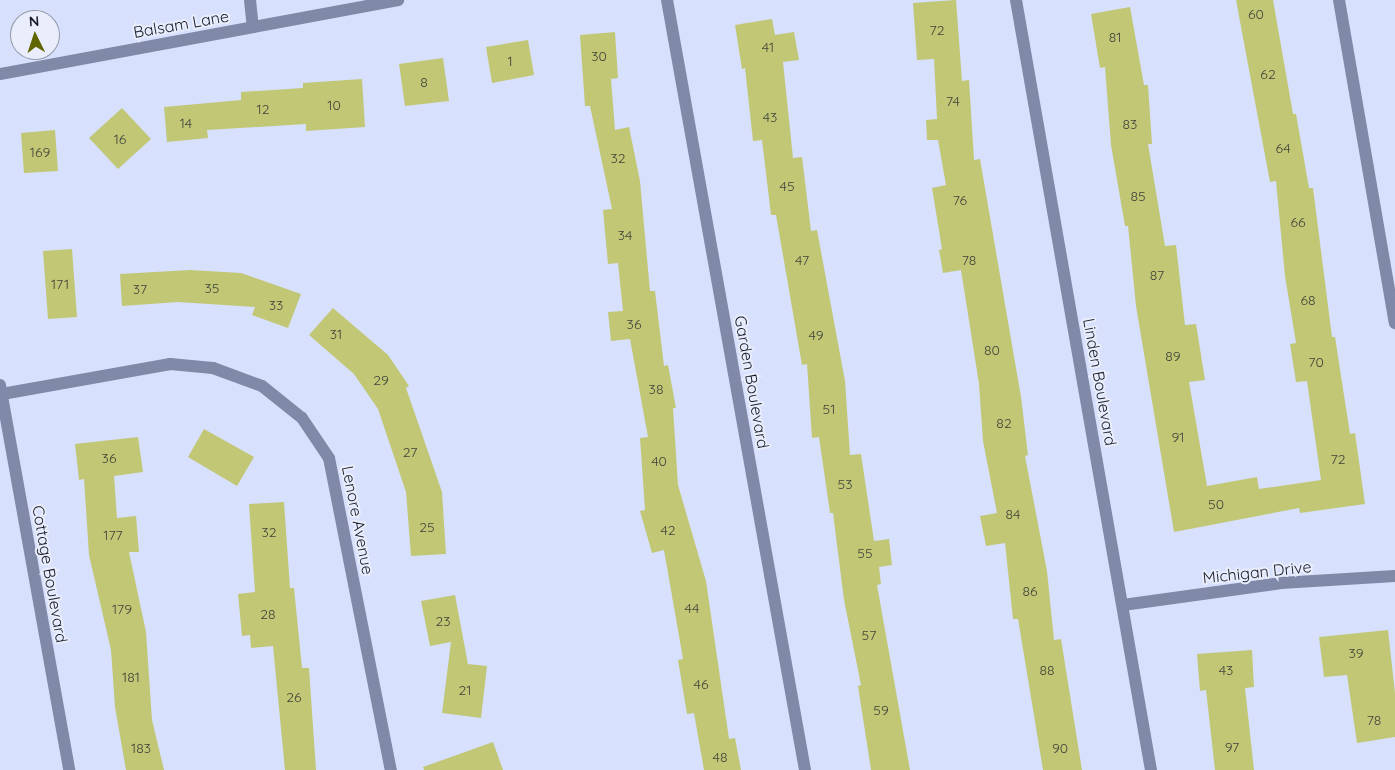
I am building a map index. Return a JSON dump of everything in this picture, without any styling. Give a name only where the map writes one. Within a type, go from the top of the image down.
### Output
[{"type":"street","points":[[250,0],[253,27]]},
{"type":"street","name":"Balsam Lane","points":[[0,74],[398,0]]},
{"type":"street","name":"Garden Boulevard","points":[[667,0],[805,770]]},
{"type":"street","name":"Linden Boulevard","points":[[1016,0],[1151,770]]},
{"type":"street","points":[[1339,0],[1389,251],[1395,323]]},
{"type":"street","name":"Lenore Avenue","points":[[1,389],[170,364],[214,368],[262,386],[302,418],[329,458],[391,770]]},
{"type":"street","name":"Cottage Boulevard","points":[[1,389],[66,770]]},
{"type":"street","name":"Michigan Drive","points":[[1122,605],[1282,583],[1395,576]]},
{"type":"building","points":[[956,0],[962,81],[969,80],[974,160],[980,159],[1021,397],[1028,455],[1025,456],[1047,571],[1054,640],[1061,639],[1082,770],[1043,770],[1018,619],[1013,619],[1005,543],[986,546],[980,516],[997,513],[983,441],[979,384],[961,270],[943,273],[939,250],[942,249],[932,188],[946,185],[938,140],[927,140],[926,120],[937,119],[934,59],[917,60],[913,3]]},
{"type":"building","points":[[1236,0],[1273,0],[1293,114],[1296,114],[1309,188],[1313,188],[1332,337],[1335,337],[1350,434],[1355,433],[1365,504],[1300,513],[1299,508],[1174,532],[1136,306],[1128,226],[1125,226],[1111,145],[1105,67],[1100,68],[1091,14],[1130,7],[1144,85],[1148,85],[1152,144],[1148,144],[1165,246],[1176,245],[1185,325],[1196,324],[1205,380],[1189,382],[1207,486],[1257,477],[1259,489],[1321,480],[1307,381],[1296,382],[1290,344],[1296,343],[1285,276],[1276,181],[1270,182]]},
{"type":"building","points":[[772,19],[775,35],[794,32],[799,60],[783,62],[793,158],[802,157],[811,231],[817,230],[845,381],[850,455],[861,454],[874,541],[889,539],[892,565],[879,567],[881,584],[877,585],[910,770],[871,770],[858,686],[861,685],[844,600],[833,513],[830,513],[819,437],[812,438],[807,364],[802,365],[776,215],[771,215],[762,140],[753,141],[745,68],[742,69],[735,25]]},
{"type":"building","points":[[615,32],[618,78],[611,79],[615,130],[629,127],[640,181],[650,291],[655,291],[664,366],[668,365],[676,408],[673,408],[678,485],[706,581],[729,739],[735,738],[741,770],[704,770],[694,713],[687,714],[678,660],[683,659],[664,550],[652,553],[640,511],[645,510],[640,438],[648,437],[630,339],[611,341],[608,312],[623,311],[618,263],[608,264],[603,210],[612,209],[590,106],[585,106],[580,35]]},
{"type":"building","points":[[528,40],[534,75],[492,83],[486,47]]},
{"type":"building","points":[[443,58],[449,101],[405,106],[399,64]]},
{"type":"building","points":[[362,79],[365,127],[306,131],[306,124],[207,130],[208,138],[167,142],[164,107],[241,100],[241,92],[303,88],[303,83]]},
{"type":"building","points":[[122,108],[151,139],[118,169],[89,138]]},
{"type":"building","points":[[55,130],[58,171],[24,173],[21,133]]},
{"type":"building","points":[[72,249],[77,317],[48,319],[43,251]]},
{"type":"building","points":[[190,270],[241,273],[301,294],[288,328],[252,315],[255,307],[178,302],[122,306],[120,274]]},
{"type":"building","points":[[333,308],[388,355],[409,386],[406,388],[442,492],[446,554],[411,556],[406,492],[378,409],[354,374],[309,335]]},
{"type":"building","points":[[204,429],[254,457],[237,486],[188,457]]},
{"type":"building","points":[[138,437],[143,472],[114,476],[117,518],[136,516],[139,552],[129,552],[146,632],[152,720],[164,770],[126,770],[115,707],[111,650],[89,555],[84,479],[79,480],[75,444]]},
{"type":"building","points":[[284,502],[290,588],[294,588],[302,668],[309,668],[316,770],[285,770],[273,646],[251,648],[250,635],[242,636],[238,594],[255,592],[249,504]]},
{"type":"building","points":[[455,595],[468,664],[487,666],[481,718],[442,713],[451,642],[430,646],[421,601]]},
{"type":"building","points":[[1388,630],[1395,693],[1395,737],[1357,743],[1347,675],[1324,677],[1319,637]]},
{"type":"building","points":[[1252,650],[1254,687],[1245,688],[1254,770],[1215,770],[1206,690],[1200,691],[1197,654]]},
{"type":"building","points":[[493,742],[503,770],[424,770],[423,767]]}]
